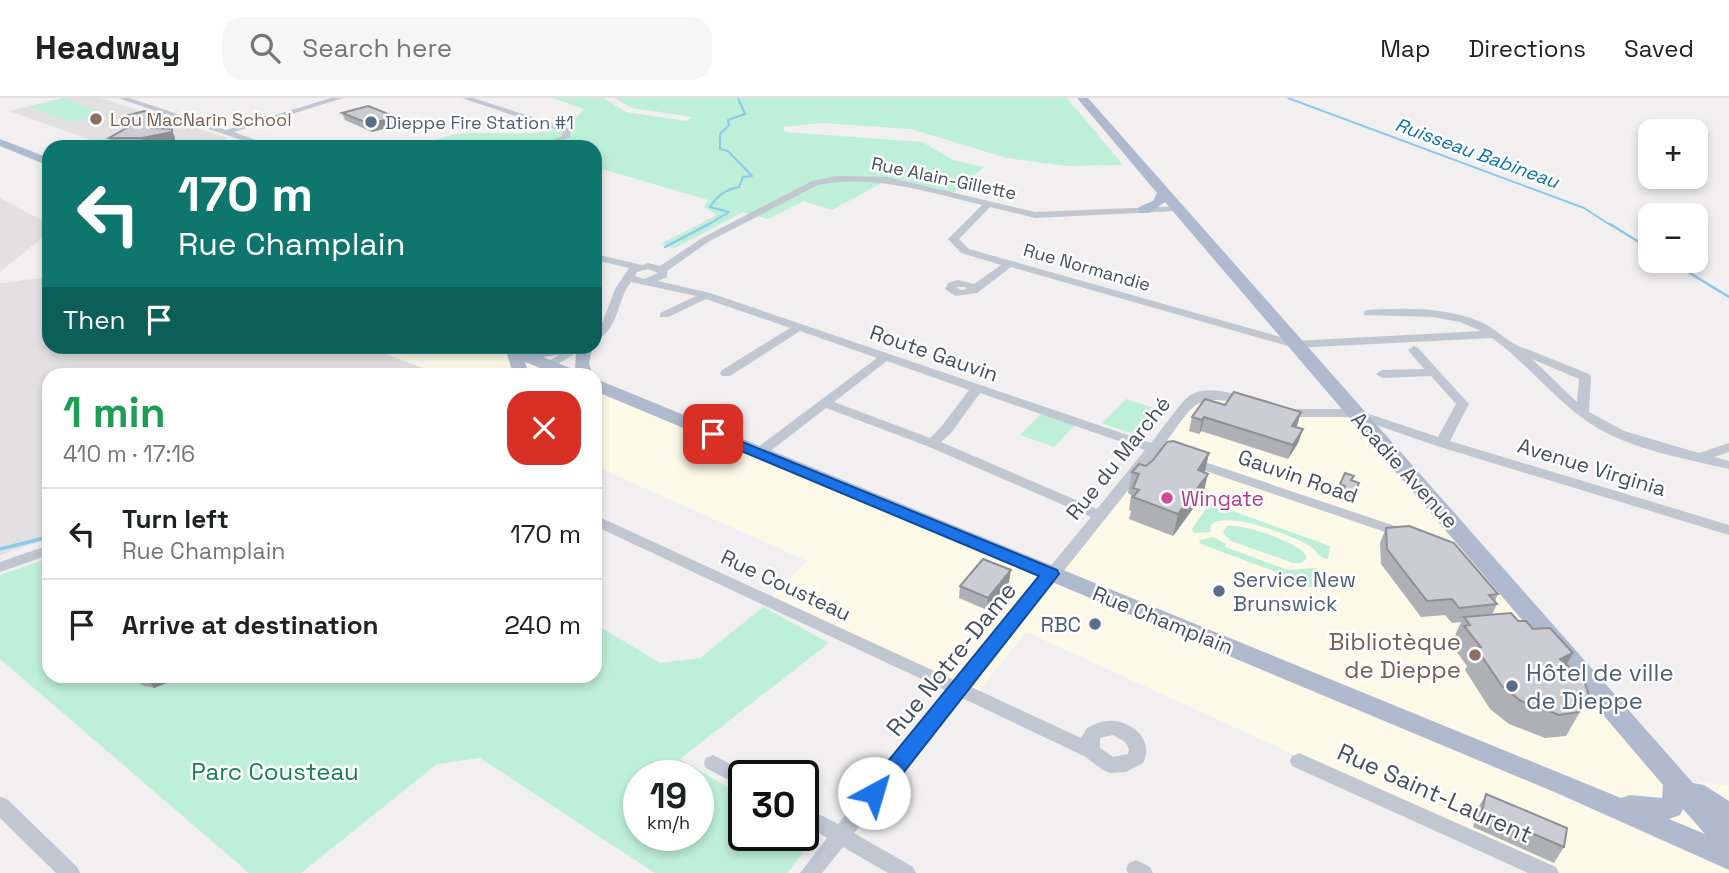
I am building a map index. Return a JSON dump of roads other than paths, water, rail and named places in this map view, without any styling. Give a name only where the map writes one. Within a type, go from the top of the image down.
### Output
[{"type":"main road","name":"Acadie Avenue","points":[[1082,98],[1381,443],[1451,541],[1492,568],[1729,843]]},
{"type":"main road","points":[[0,142],[42,160]]},
{"type":"main road","points":[[1144,210],[1158,204],[1164,192]]},
{"type":"main road","points":[[515,354],[539,368]]},
{"type":"main road","name":"Rue Champlain","points":[[602,387],[1568,786],[1729,858]]},
{"type":"main road","points":[[1568,786],[1634,808],[1657,811],[1671,807],[1676,798],[1676,781]]},
{"type":"main road","points":[[1676,781],[1729,815]]},
{"type":"street","points":[[124,98],[249,140]]},
{"type":"street","points":[[226,132],[338,98]]},
{"type":"street","points":[[468,98],[567,131],[566,137],[559,140]]},
{"type":"street","name":"Rue Alain-Gillette","points":[[628,276],[644,267],[680,255],[815,183],[836,178],[887,180],[1035,215],[1177,208]]},
{"type":"street","name":"Rue Normandie","points":[[986,205],[953,239],[965,251],[1295,345]]},
{"type":"street","name":"Rue Alain-Gillette","points":[[620,292],[662,272],[680,255]]},
{"type":"street","points":[[602,259],[644,267]]},
{"type":"street","points":[[602,330],[610,322],[620,287],[628,276],[612,263]]},
{"type":"street","points":[[974,289],[1010,263]]},
{"type":"street","name":"Route Gauvin","points":[[644,267],[662,272],[704,295]]},
{"type":"street","name":"Route Gauvin","points":[[628,276],[704,295],[1154,448]]},
{"type":"street","points":[[664,315],[704,295]]},
{"type":"street","name":"Avenue Virginia","points":[[1368,313],[1436,313],[1472,322],[1515,347],[1585,377],[1583,413]]},
{"type":"street","points":[[726,373],[799,327]]},
{"type":"street","points":[[1262,334],[1282,329]]},
{"type":"street","points":[[1295,345],[1494,334]]},
{"type":"street","name":"Avenue Virginia","points":[[1515,347],[1583,413],[1629,436],[1729,465]]},
{"type":"street","points":[[1414,350],[1463,404],[1443,443]]},
{"type":"street","points":[[545,368],[569,354]]},
{"type":"street","points":[[759,453],[885,357]]},
{"type":"street","points":[[1382,374],[1435,372]]},
{"type":"street","points":[[932,443],[946,430],[977,388]]},
{"type":"street","name":"Rue du Marché","points":[[1051,574],[1194,399],[1204,394],[1220,394],[1293,415],[1354,413]]},
{"type":"street","points":[[824,403],[932,443],[1099,515]]},
{"type":"street","name":"Avenue Virginia","points":[[1354,413],[1406,432],[1729,530]]},
{"type":"street","points":[[1381,443],[1392,434],[1406,432]]},
{"type":"street","points":[[1702,457],[1729,447]]},
{"type":"street","name":"Gauvin Road","points":[[1154,448],[1417,538]]},
{"type":"street","name":"Rue Cousteau","points":[[602,523],[1091,751]]},
{"type":"street","points":[[0,567],[42,552]]},
{"type":"street","name":"Rue Notre-Dame","points":[[810,873],[1051,574]]},
{"type":"street","name":"Rue Saint-Laurent","points":[[1299,761],[1549,873]]},
{"type":"street","points":[[0,805],[70,873]]},
{"type":"street","points":[[819,823],[906,873]]},
{"type":"waterway","points":[[706,226],[729,212],[710,207],[716,200],[726,191],[739,187],[743,177],[752,176],[728,151],[720,149],[720,134],[729,125],[728,120],[745,114],[738,98]]},
{"type":"waterway","name":"Ruisseau Babineau","points":[[1288,98],[1584,208],[1612,226]]},
{"type":"waterway","points":[[665,247],[709,224]]},
{"type":"waterway","name":"Ruisseau Babineau","points":[[1610,224],[1638,242]]},
{"type":"waterway","name":"Ruisseau Babineau","points":[[1690,273],[1729,297]]},
{"type":"waterway","points":[[0,549],[42,539]]},
{"type":"place","name":"Lou MacNarin School","points":[[96,119]]},
{"type":"place","name":"Dieppe Fire Station #1","points":[[371,122]]},
{"type":"place","name":"Wingate","points":[[1167,498]]},
{"type":"place","name":"Service New Brunswick","points":[[1219,591]]},
{"type":"place","name":"RBC","points":[[1095,624]]},
{"type":"place","name":"Bibliotèque de Dieppe","points":[[1475,655]]},
{"type":"place","name":"Hôtel de ville de Dieppe","points":[[1512,686]]},
{"type":"park label","name":"Parc Cousteau","points":[[275,771]]}]
